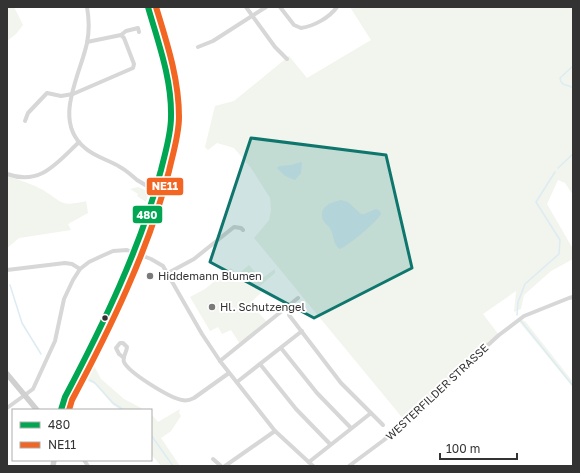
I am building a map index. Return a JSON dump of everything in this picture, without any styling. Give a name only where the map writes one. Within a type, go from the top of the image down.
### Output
[{"type":"main road","points":[[61,409],[65,397],[134,252],[156,190],[166,153],[169,133],[170,104],[162,58],[148,7]]},
{"type":"main road","points":[[7,374],[36,409]]},
{"type":"street","points":[[87,7],[87,42],[70,100],[68,116],[71,128],[79,142],[90,152],[122,168],[138,180],[156,190]]},
{"type":"street","points":[[246,7],[275,47],[287,59]]},
{"type":"street","points":[[198,47],[213,40],[266,7]]},
{"type":"street","points":[[280,7],[294,25],[301,28],[314,25],[334,11],[337,7]]},
{"type":"street","points":[[87,42],[121,35],[126,31],[138,28],[139,32]]},
{"type":"street","points":[[25,121],[28,113],[47,93],[61,96],[73,94],[133,68],[134,64],[124,38],[121,35]]},
{"type":"street","points":[[7,174],[21,178],[32,178],[43,173],[56,164],[79,142]]},
{"type":"street","points":[[168,273],[194,259],[234,227],[241,228],[243,230]]},
{"type":"street","points":[[7,408],[34,389],[55,341],[64,299],[80,269],[95,259],[113,251],[121,250],[134,252],[163,266],[202,334],[229,373],[275,431],[314,466]]},
{"type":"street","points":[[7,270],[65,262],[80,269]]},
{"type":"street","name":"WESTERFILDER STRASSE","points":[[349,466],[384,440],[499,335],[524,316],[573,297]]},
{"type":"street","points":[[220,361],[298,298]]},
{"type":"street","points":[[289,315],[341,383],[383,425]]},
{"type":"street","points":[[237,382],[302,331]]},
{"type":"street","points":[[280,348],[317,393],[351,428]]},
{"type":"street","points":[[124,358],[124,362],[139,378],[183,401],[190,400],[200,394],[229,373]]},
{"type":"street","points":[[260,364],[296,409],[330,444]]},
{"type":"street","points":[[308,462],[371,413]]},
{"type":"street","points":[[225,466],[275,431]]},
{"type":"street","points":[[213,459],[221,466]]},
{"type":"highlighted area","points":[[251,138],[386,155],[412,268],[314,318],[210,262]]},
{"type":"shaded area","points":[[7,7],[14,7],[23,25],[16,34],[7,41]]},
{"type":"shaded area","points":[[350,7],[573,7],[573,195],[565,183],[558,180],[547,204],[573,249],[573,259],[551,271],[524,295],[521,309],[514,312],[516,291],[483,314],[499,335],[405,421],[254,238],[269,220],[271,210],[270,198],[251,168],[234,148],[217,143],[208,150],[205,147],[215,106],[234,101],[289,56],[307,78],[371,40]]},
{"type":"shaded area","points":[[301,162],[301,173],[295,180],[285,176],[277,168],[279,166]]},
{"type":"shaded area","points":[[7,176],[39,188],[63,203],[71,204],[86,201],[88,213],[68,224],[71,230],[19,238],[7,248]]},
{"type":"shaded area","points":[[138,187],[149,192],[146,202],[130,189]]},
{"type":"shaded area","points":[[341,200],[348,202],[361,214],[376,209],[380,211],[381,214],[362,233],[340,249],[336,245],[331,230],[323,220],[322,212],[326,206]]},
{"type":"shaded area","points":[[249,265],[261,279],[275,269],[275,273],[259,287],[261,293],[250,303],[267,322],[240,344],[231,330],[222,334],[218,327],[210,331],[190,297],[205,289],[231,268],[237,275]]},
{"type":"shaded area","points":[[517,319],[525,321],[573,382],[573,387]]},
{"type":"shaded area","points":[[90,358],[101,379],[124,399],[143,409],[119,409],[113,405],[95,384],[80,378]]},
{"type":"shaded area","points":[[180,409],[179,413],[181,416],[171,431],[161,438],[180,466],[161,466],[152,455],[152,415],[158,422]]},
{"type":"waterway","points":[[573,66],[560,78],[563,84],[573,88]]},
{"type":"waterway","points":[[558,168],[573,154]]},
{"type":"waterway","points":[[517,315],[518,302],[525,284],[559,254],[560,240],[536,202],[555,172]]},
{"type":"waterway","points":[[10,285],[22,323],[41,354]]},
{"type":"waterway","points":[[521,321],[573,386]]},
{"type":"waterway","points":[[90,380],[95,383],[113,403],[122,409]]},
{"type":"waterway","points":[[152,436],[173,466]]},
{"type":"transit line","name":"480","points":[[61,409],[65,397],[93,343],[132,257],[153,199],[168,144],[171,103],[167,75],[148,7]]},
{"type":"transit line","name":"NE11","points":[[69,409],[72,400],[114,317],[140,259],[161,200],[176,144],[179,117],[175,75],[156,7]]},
{"type":"place","name":"Hiddemann Blumen","points":[[150,276]]},
{"type":"place","name":"Hl. Schutzengel","points":[[212,307]]}]
